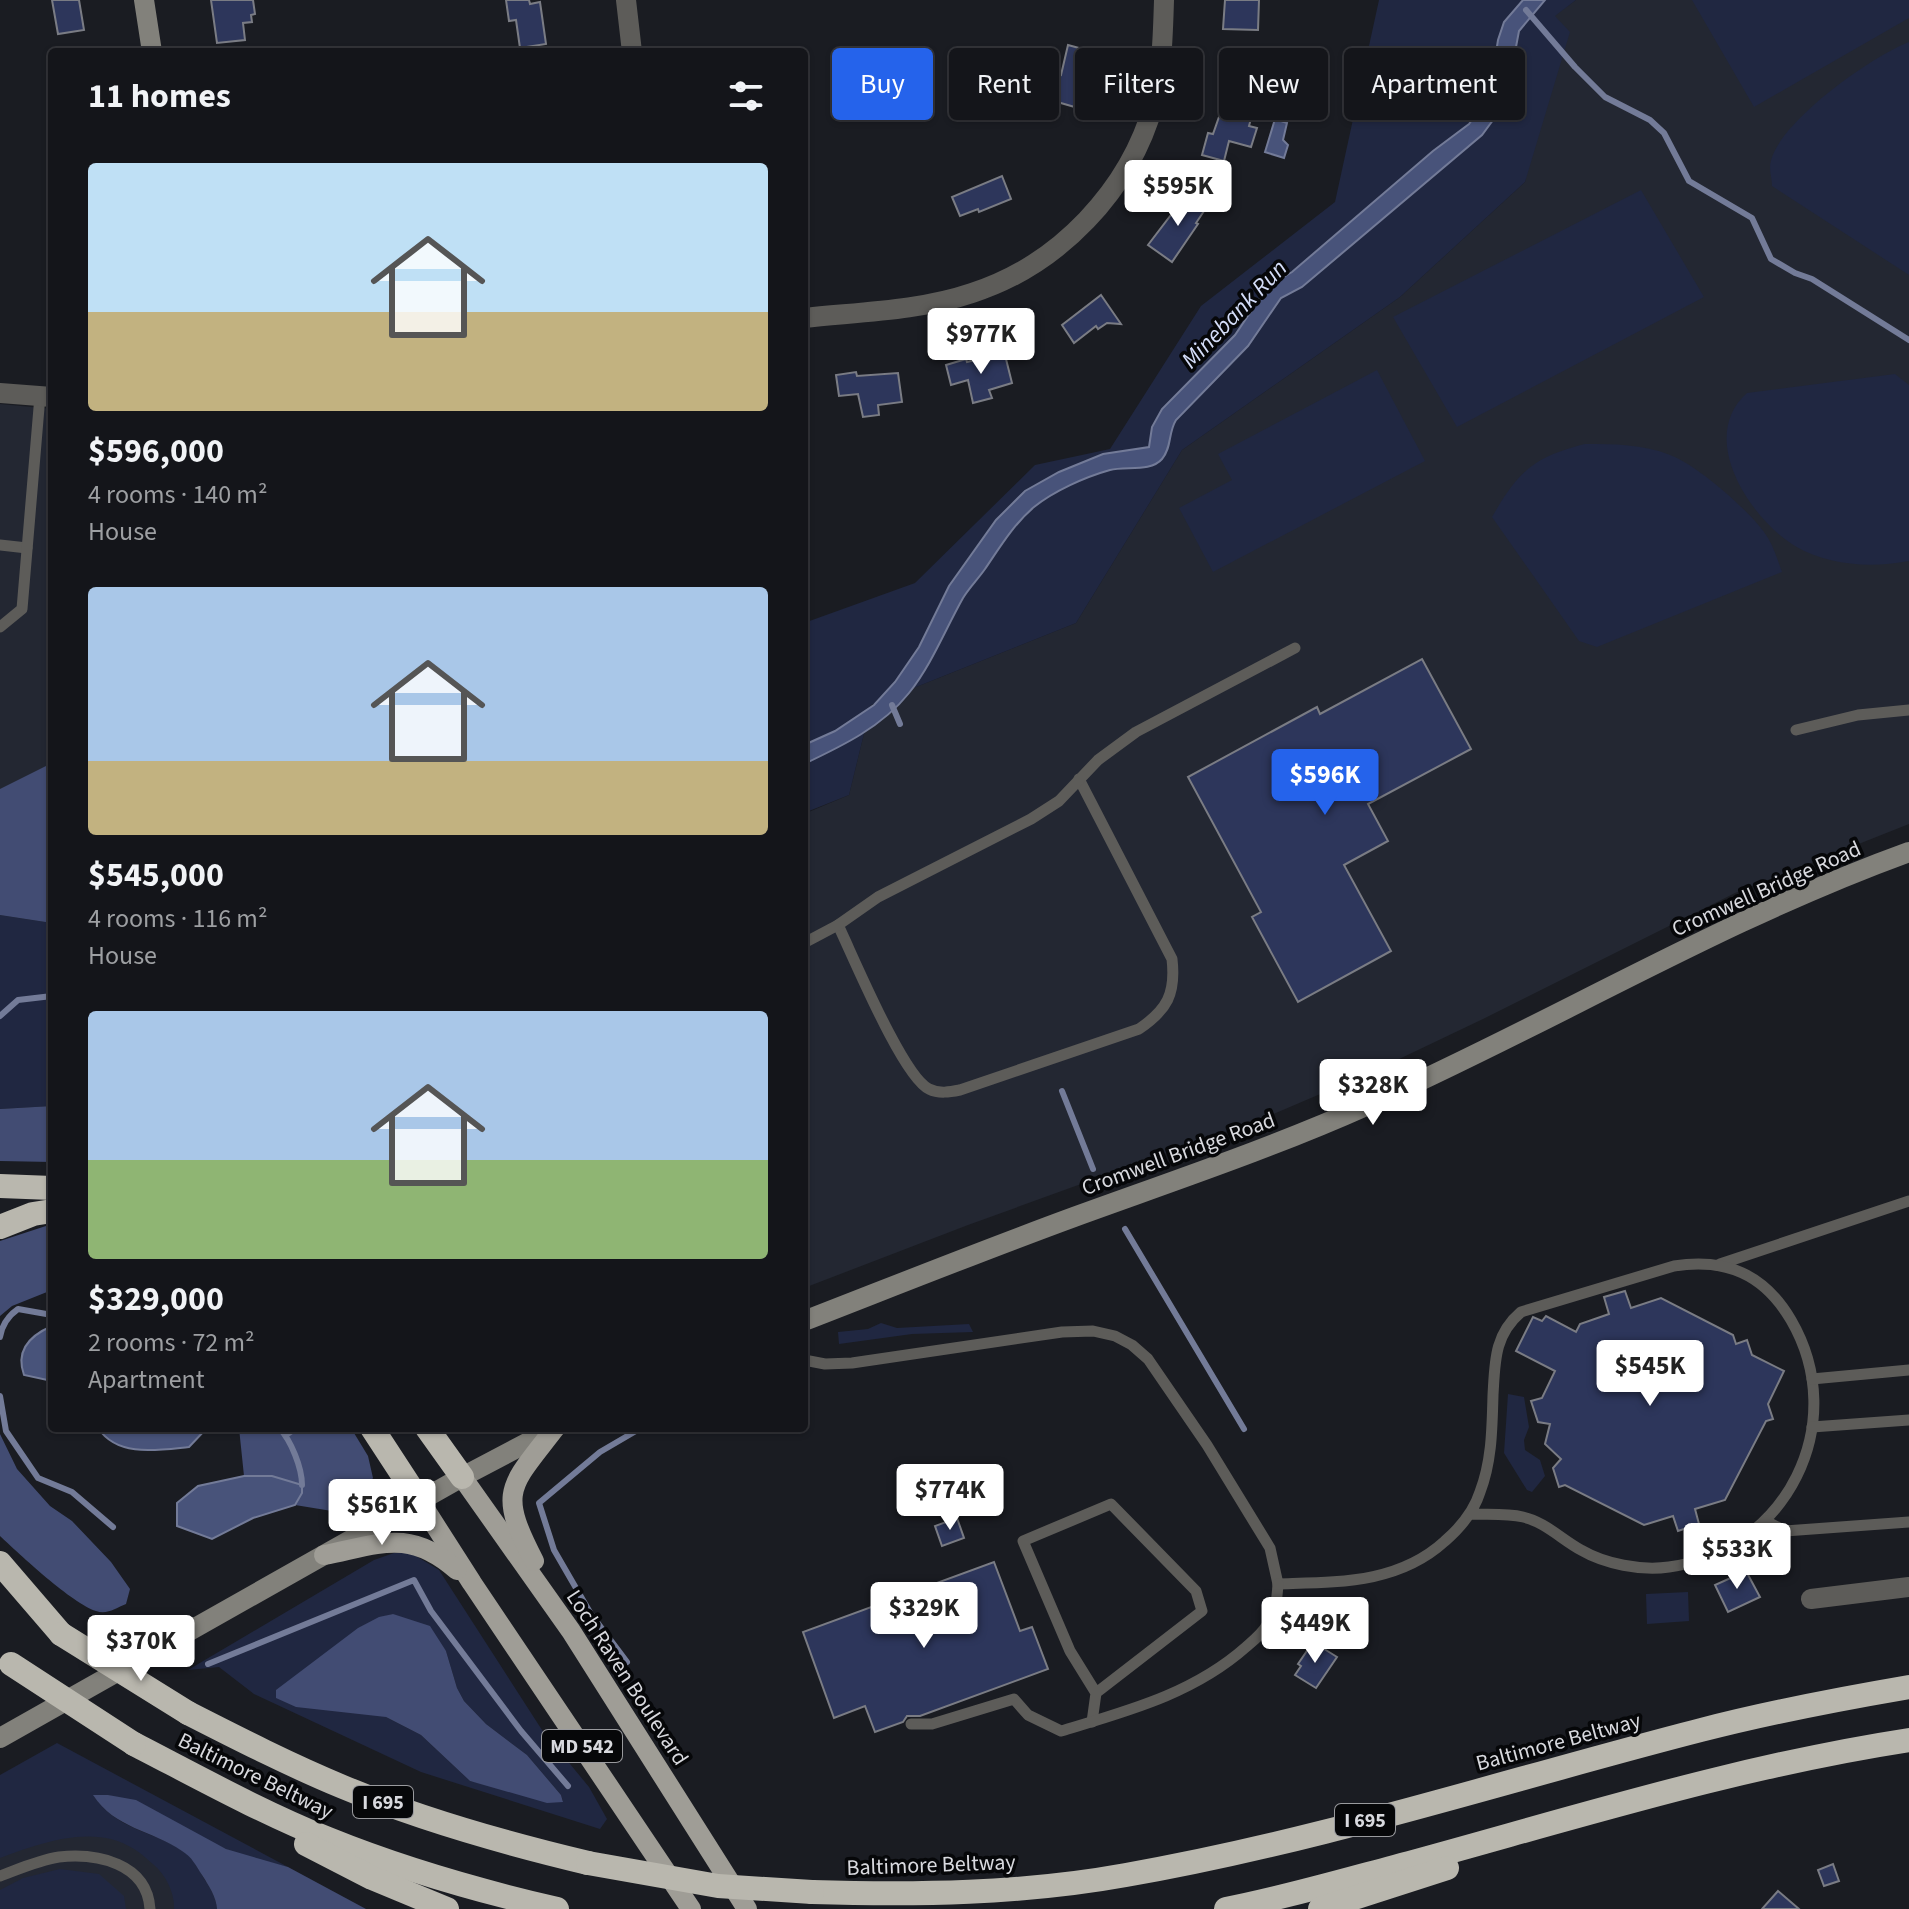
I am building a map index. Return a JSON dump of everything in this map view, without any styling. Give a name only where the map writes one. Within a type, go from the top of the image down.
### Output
[{"type":"highway","points":[[0,1186],[48,1188]]},
{"type":"highway","points":[[0,1227],[48,1212]]},
{"type":"highway","points":[[375,1432],[419,1500]]},
{"type":"highway","points":[[430,1432],[462,1477]]},
{"type":"highway","points":[[0,1563],[61,1634]]},
{"type":"highway","name":"Baltimore Beltway","points":[[0,1587],[61,1634],[188,1713],[274,1756],[412,1813],[505,1843],[588,1863],[718,1886],[812,1892],[911,1895],[1022,1888],[1124,1876],[1336,1828],[1704,1729],[1909,1687]]},
{"type":"highway","name":"Baltimore Beltway","points":[[6,1660],[134,1744],[240,1799],[328,1839],[413,1870],[496,1895],[557,1909]]},
{"type":"highway","name":"I 695","points":[[1226,1909],[1346,1880],[1717,1779],[1845,1750],[1909,1740]]},
{"type":"highway","points":[[184,1770],[323,1854],[447,1909]]},
{"type":"highway","points":[[1320,1909],[1717,1779]]},
{"type":"main road","points":[[144,0],[151,48]]},
{"type":"main road","name":"Cromwell Bridge Road","points":[[808,1319],[975,1253],[1268,1147],[1366,1106],[1516,1036],[1745,920],[1909,852]]},
{"type":"main road","points":[[0,1738],[419,1500],[547,1432]]},
{"type":"main road","points":[[552,1432],[519,1475],[512,1492],[512,1510],[516,1526],[571,1631]]},
{"type":"main road","name":"Loch Raven Boulevard","points":[[462,1477],[571,1631],[747,1909]]},
{"type":"main road","name":"MD 542","points":[[419,1500],[691,1909]]},
{"type":"main road","points":[[324,1555],[406,1542],[438,1553],[472,1583]]},
{"type":"street","points":[[626,0],[632,48]]},
{"type":"street","points":[[808,318],[937,302],[972,293],[1005,280],[1063,242],[1111,192],[1131,161],[1143,133],[1160,73],[1164,0]]},
{"type":"street","points":[[0,393],[46,397]]},
{"type":"street","points":[[1811,1599],[1909,1587]]},
{"type":"lane","points":[[0,627],[22,609],[46,397]]},
{"type":"lane","points":[[0,545],[27,548]]},
{"type":"lane","points":[[808,941],[838,925],[878,897],[1031,819],[1059,801],[1098,760],[1136,732],[1295,648]]},
{"type":"lane","points":[[1796,730],[1858,715],[1909,710]]},
{"type":"lane","points":[[838,925],[903,1056],[917,1080],[930,1089],[943,1092],[960,1090],[1139,1029],[1159,1016],[1169,999],[1174,978],[1172,959],[1079,779]]},
{"type":"lane","points":[[1720,1264],[1909,1201]]},
{"type":"lane","points":[[1278,1584],[1330,1582],[1397,1572],[1441,1545],[1458,1529],[1480,1494],[1486,1473],[1500,1338],[1508,1323],[1521,1312],[1694,1262],[1736,1269],[1756,1280],[1781,1303],[1801,1338],[1812,1379],[1815,1403],[1812,1427],[1802,1466],[1785,1497],[1766,1521],[1744,1539],[1706,1559],[1667,1568],[1608,1562],[1525,1517],[1469,1514]]},
{"type":"lane","points":[[808,1361],[852,1363],[1062,1332],[1093,1331],[1115,1336],[1148,1359],[1182,1407],[1270,1548],[1278,1584],[1276,1606],[1267,1626],[1238,1654],[1207,1677],[1147,1705],[1061,1731],[1028,1715],[1014,1699],[932,1724],[911,1724]]},
{"type":"lane","points":[[1812,1379],[1909,1370]]},
{"type":"lane","points":[[1812,1427],[1909,1420]]},
{"type":"lane","points":[[1092,1722],[1096,1693],[1070,1651],[1023,1541],[1111,1504],[1196,1591],[1202,1611],[1096,1693]]},
{"type":"lane","points":[[1766,1521],[1785,1531],[1909,1522]]},
{"type":"lane","points":[[0,1876],[57,1857],[87,1856],[108,1860],[128,1869],[143,1884],[150,1909]]},
{"type":"shaded area","points":[[1379,0],[1576,0],[1555,16],[1570,32],[1525,182],[1400,297],[1182,450],[1076,623],[871,705],[849,795],[808,811],[808,622],[915,583],[1035,465],[1110,449],[1201,306],[1335,202],[1353,120],[1525,120],[1525,48],[1369,48]]},
{"type":"shaded area","name":"Minebank Run","points":[[1523,0],[1545,0],[1519,31],[1516,48],[1497,48],[1504,22]]},
{"type":"shaded area","points":[[1576,0],[1909,0],[1909,824],[1735,893],[1483,1019],[1269,1116],[808,1286],[808,812],[849,795],[871,705],[1076,623],[1182,450],[1400,297],[1525,182],[1554,16]]},
{"type":"shaded area","points":[[1692,0],[1909,0],[1909,18],[1754,107]]},
{"type":"shaded area","points":[[1909,42],[1909,275],[1772,186],[1770,167],[1775,150],[1787,132],[1826,94],[1872,62]]},
{"type":"shaded area","points":[[1275,120],[1287,123],[1283,140],[1288,145],[1284,158],[1265,152]]},
{"type":"shaded area","name":"Minebank Run","points":[[1472,120],[1493,120],[1482,135],[1302,287],[1281,298],[1248,346],[1176,420],[1162,459],[1151,466],[1110,470],[1090,476],[1034,507],[1007,536],[965,594],[925,670],[909,693],[887,716],[861,734],[808,762],[808,743],[835,731],[874,705],[895,682],[919,647],[949,586],[996,520],[1025,491],[1059,472],[1103,454],[1149,447],[1152,427],[1162,409],[1235,335],[1268,286],[1292,272]]},
{"type":"shaded area","points":[[1641,190],[1704,297],[1457,427],[1393,317]]},
{"type":"shaded area","points":[[1377,370],[1425,461],[1213,572],[1179,508],[1232,480],[1218,454]]},
{"type":"shaded area","points":[[1895,374],[1909,385],[1909,561],[1850,564],[1808,553],[1778,533],[1746,497],[1728,453],[1727,432],[1733,411],[1747,393]]},
{"type":"shaded area","points":[[0,404],[48,409],[48,922],[0,915]]},
{"type":"shaded area","points":[[1585,444],[1649,449],[1670,455],[1694,468],[1738,504],[1761,528],[1782,572],[1597,647],[1579,641],[1492,517],[1510,488],[1529,468],[1552,455]]},
{"type":"shaded area","points":[[48,765],[48,922],[0,915],[0,789]]},
{"type":"shaded area","points":[[0,915],[48,922],[48,1106],[0,1109]]},
{"type":"shaded area","points":[[48,1106],[48,1162],[0,1161],[0,1109]]},
{"type":"shaded area","points":[[48,1225],[48,1292],[12,1306],[0,1316],[0,1241]]},
{"type":"shaded area","points":[[881,1323],[897,1328],[969,1324],[973,1332],[912,1334],[839,1344],[838,1332],[868,1329]]},
{"type":"shaded area","points":[[48,1328],[48,1380],[24,1375],[22,1366],[23,1351],[38,1334]]},
{"type":"shaded area","points":[[1508,1394],[1524,1397],[1529,1427],[1524,1440],[1525,1450],[1540,1460],[1545,1476],[1532,1492],[1527,1490],[1504,1453]]},
{"type":"shaded area","points":[[101,1432],[203,1432],[189,1447],[152,1450],[128,1448],[106,1438]]},
{"type":"shaded area","points":[[239,1432],[353,1432],[368,1456],[373,1478],[361,1495],[338,1512],[295,1505],[302,1493],[272,1476],[244,1476]]},
{"type":"shaded area","points":[[0,1434],[17,1469],[50,1506],[72,1521],[111,1562],[130,1589],[126,1604],[104,1612],[86,1607],[46,1578],[0,1536]]},
{"type":"shaded area","points":[[244,1476],[272,1476],[302,1485],[302,1493],[295,1505],[253,1518],[212,1539],[177,1526],[177,1503],[198,1486]]},
{"type":"shaded area","points":[[394,1553],[411,1553],[439,1570],[542,1730],[589,1787],[607,1819],[600,1829],[421,1772],[254,1694],[219,1667],[188,1670],[374,1560]],"holes":[[[393,1614],[446,1651],[464,1701],[486,1724],[527,1755],[563,1801],[470,1781],[421,1735],[386,1717],[327,1654],[366,1625]]]},
{"type":"shaded area","points":[[1688,1592],[1689,1621],[1647,1624],[1646,1594]]},
{"type":"shaded area","points":[[393,1614],[430,1626],[446,1651],[464,1701],[486,1724],[527,1755],[561,1795],[563,1802],[547,1803],[470,1781],[421,1735],[386,1717],[296,1707],[276,1698],[276,1690],[358,1628],[379,1617]]},
{"type":"shaded area","points":[[57,1743],[288,1867],[239,1855],[108,1795],[94,1796],[123,1823],[171,1844],[190,1857],[211,1890],[217,1909],[174,1909],[171,1891],[158,1869],[134,1849],[102,1837],[67,1838],[0,1858],[0,1775]]},
{"type":"shaded area","points":[[0,1779],[215,1886],[215,1909],[0,1909]]},
{"type":"shaded area","points":[[93,1795],[136,1800],[226,1849],[288,1867],[366,1909],[217,1909],[210,1887],[188,1856],[112,1815]]},
{"type":"shaded area","points":[[60,1869],[99,1874],[124,1896],[126,1909],[0,1909],[0,1890],[23,1878]]},
{"type":"building","points":[[52,0],[79,0],[84,30],[58,34]]},
{"type":"building","points":[[211,0],[253,0],[255,14],[251,15],[252,22],[243,23],[245,40],[217,43]]},
{"type":"building","points":[[506,0],[529,0],[530,4],[540,2],[546,44],[520,48],[516,20],[509,21]]},
{"type":"building","points":[[1225,0],[1259,0],[1258,30],[1223,29]]},
{"type":"building","points":[[1068,45],[1079,48],[1075,48],[1075,107],[1059,102]]},
{"type":"building","points":[[1219,117],[1219,120],[1251,120],[1249,126],[1257,128],[1251,147],[1229,141],[1224,161],[1202,155],[1208,133],[1213,134]]},
{"type":"building","points":[[1002,176],[1011,199],[960,216],[952,197]]},
{"type":"building","points":[[1187,194],[1206,208],[1172,262],[1148,245]]},
{"type":"building","points":[[1101,295],[1121,324],[1107,323],[1098,329],[1096,326],[1074,343],[1062,325]]},
{"type":"building","points":[[1005,355],[1012,383],[989,390],[992,398],[973,403],[968,380],[951,385],[946,365],[966,359],[967,362],[987,357],[988,360]]},
{"type":"building","points":[[856,372],[857,376],[898,373],[902,402],[878,405],[879,415],[863,417],[858,394],[839,396],[836,375]]},
{"type":"building","points":[[1422,659],[1471,749],[1368,804],[1388,841],[1344,865],[1391,951],[1298,1002],[1252,917],[1261,912],[1188,777],[1317,707],[1320,714]]},
{"type":"building","points":[[1625,1291],[1631,1308],[1661,1298],[1733,1335],[1736,1344],[1747,1340],[1752,1355],[1784,1371],[1768,1404],[1773,1419],[1766,1421],[1725,1500],[1695,1509],[1699,1524],[1678,1531],[1673,1516],[1644,1525],[1565,1485],[1559,1487],[1553,1468],[1561,1459],[1545,1444],[1550,1424],[1538,1422],[1531,1401],[1542,1398],[1555,1371],[1516,1351],[1533,1317],[1542,1321],[1546,1316],[1576,1332],[1580,1324],[1609,1314],[1604,1297]]},
{"type":"building","points":[[957,1518],[964,1538],[942,1546],[935,1526]]},
{"type":"building","points":[[994,1562],[1020,1631],[1032,1627],[1048,1669],[920,1716],[907,1716],[903,1722],[875,1732],[865,1706],[834,1718],[803,1632]]},
{"type":"building","points":[[1746,1571],[1760,1597],[1728,1612],[1715,1585]]},
{"type":"building","points":[[1313,1642],[1337,1657],[1316,1688],[1295,1675],[1301,1666],[1298,1664]]},
{"type":"building","points":[[1833,1864],[1839,1881],[1824,1886],[1818,1870]]},
{"type":"building","points":[[1778,1891],[1799,1909],[1762,1909]]},
{"type":"waterway","points":[[1526,10],[1605,97],[1650,120],[1664,133],[1689,181],[1752,218],[1771,259],[1812,279],[1909,340]]},
{"type":"waterway","points":[[892,705],[900,724]]},
{"type":"waterway","name":"Minebank Run","points":[[0,1016],[18,1000],[48,996]]},
{"type":"waterway","points":[[1062,1091],[1093,1169]]},
{"type":"waterway","points":[[1125,1229],[1244,1429]]},
{"type":"waterway","points":[[0,1337],[6,1321],[18,1309],[48,1314]]},
{"type":"waterway","points":[[0,1396],[6,1431],[38,1478],[72,1492],[113,1527]]},
{"type":"waterway","points":[[282,1432],[295,1455],[302,1485]]},
{"type":"waterway","points":[[286,1435],[290,1432]]},
{"type":"waterway","points":[[627,1662],[591,1614],[554,1550],[539,1503],[600,1452],[634,1432]]},
{"type":"waterway","points":[[208,1664],[414,1580],[431,1611],[521,1731],[568,1786]]}]
